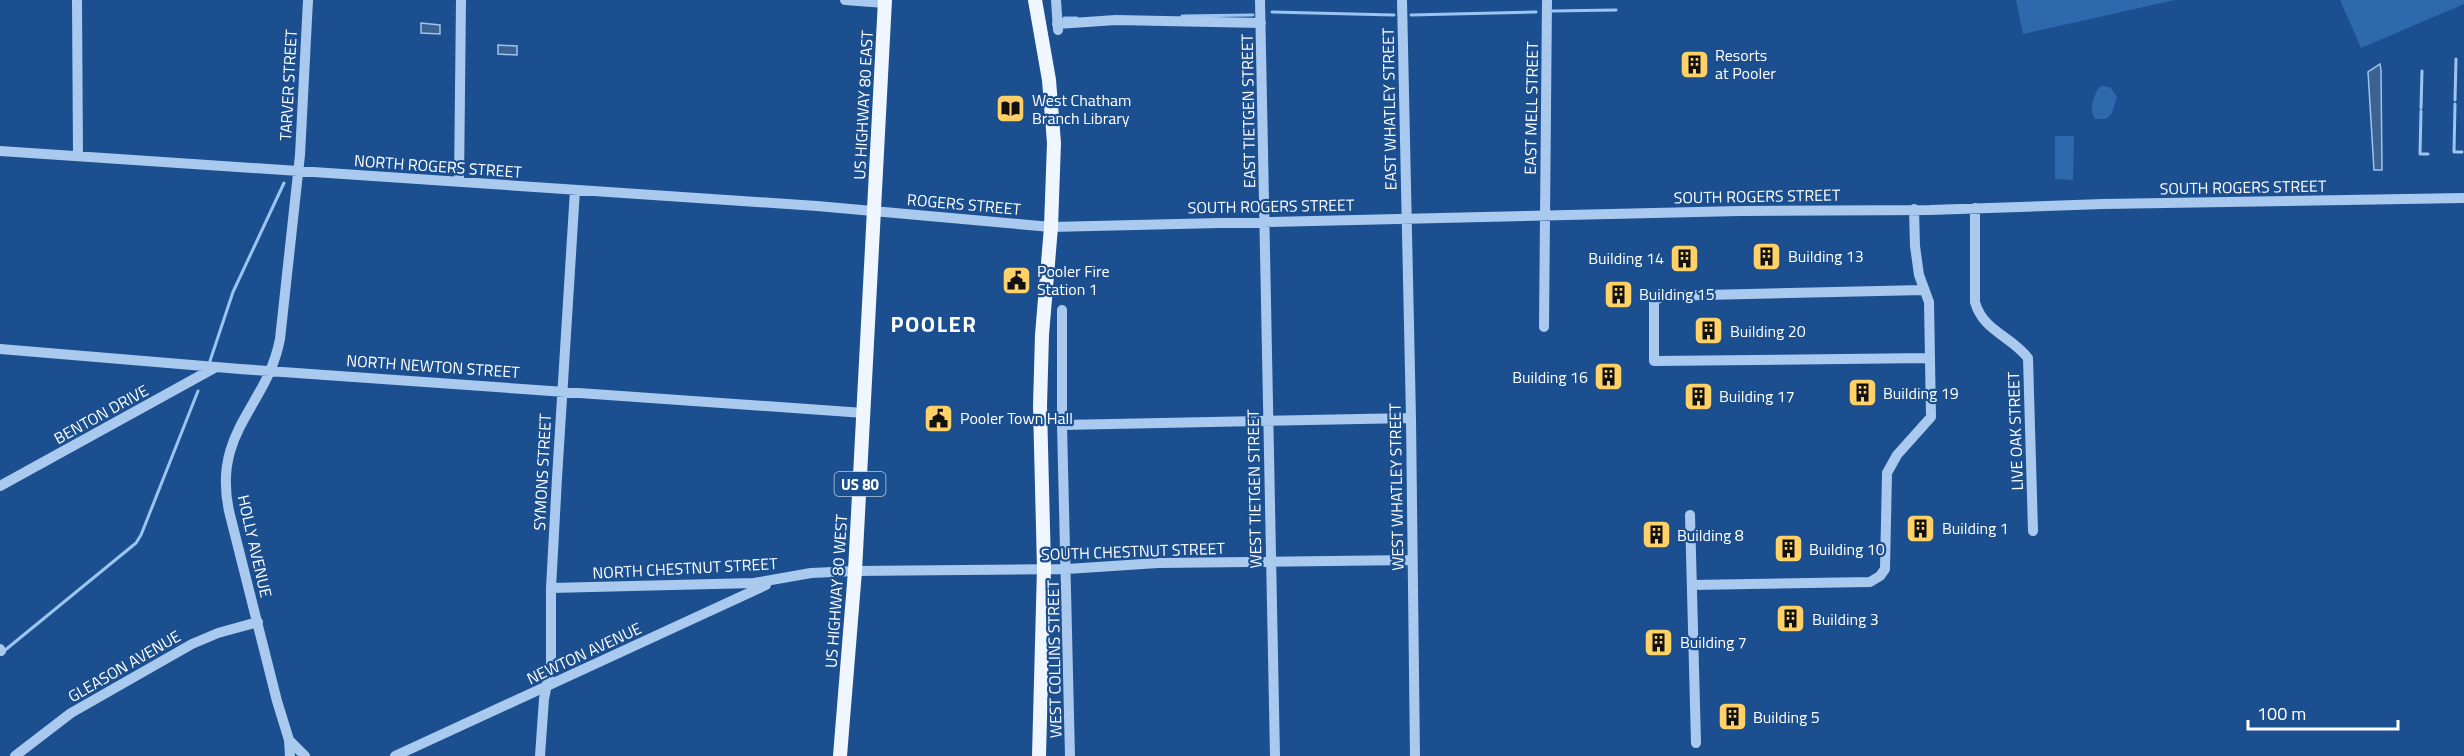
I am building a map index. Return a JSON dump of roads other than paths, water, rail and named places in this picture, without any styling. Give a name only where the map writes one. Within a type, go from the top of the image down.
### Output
[{"type":"main road","points":[[1035,0],[1049,80],[1054,143],[1051,227],[1042,335],[1044,568],[1039,756]]},
{"type":"main road","name":"US HIGHWAY 80 EAST","points":[[874,212],[885,1]]},
{"type":"main road","name":"US HIGHWAY 80 WEST","points":[[840,756],[855,571],[874,212]]},
{"type":"street","points":[[78,0],[78,156]]},
{"type":"street","name":"TARVER STREET","points":[[298,171],[308,0]]},
{"type":"street","points":[[459,182],[462,0]]},
{"type":"street","points":[[845,0],[885,1]]},
{"type":"street","points":[[1056,0],[1057,27],[1116,20],[1261,23]]},
{"type":"street","name":"EAST TIETGEN STREET","points":[[1260,0],[1265,222]]},
{"type":"street","name":"EAST WHATLEY STREET","points":[[1402,0],[1405,218]]},
{"type":"street","name":"EAST MELL STREET","points":[[1544,327],[1548,0]]},
{"type":"street","name":"NORTH ROGERS STREET","points":[[0,151],[874,212]]},
{"type":"street","name":"HOLLY AVENUE","points":[[290,756],[289,740],[228,503],[226,473],[230,449],[239,427],[271,371],[280,339],[298,171]]},
{"type":"street","name":"SYMONS STREET","points":[[540,756],[551,664],[551,588],[575,190]]},
{"type":"street","name":"SOUTH ROGERS STREET","points":[[1051,227],[2464,198]]},
{"type":"street","name":"LIVE OAK STREET","points":[[1975,208],[1975,302],[1979,315],[1988,325],[2020,348],[2028,358],[2033,531]]},
{"type":"street","points":[[1692,585],[1870,582],[1880,576],[1885,569],[1887,473],[1897,455],[1931,417],[1929,302],[1918,275],[1914,209]]},
{"type":"street","name":"ROGERS STREET","points":[[874,212],[1051,227]]},
{"type":"street","name":"WEST WHATLEY STREET","points":[[1405,218],[1411,418],[1415,756]]},
{"type":"street","name":"WEST TIETGEN STREET","points":[[1265,222],[1275,756]]},
{"type":"street","points":[[1924,290],[1663,296],[1654,301],[1654,361],[1929,358]]},
{"type":"street","name":"WEST COLLINS STREET","points":[[1062,310],[1062,425],[1070,756]]},
{"type":"street","name":"NORTH NEWTON STREET","points":[[0,349],[216,367],[864,413]]},
{"type":"street","name":"BENTON DRIVE","points":[[0,486],[216,367]]},
{"type":"street","points":[[1062,425],[1411,418]]},
{"type":"street","points":[[1690,515],[1696,743]]},
{"type":"street","name":"SOUTH CHESTNUT STREET","points":[[855,571],[1067,569],[1158,563],[1412,560]]},
{"type":"street","name":"NORTH CHESTNUT STREET","points":[[551,588],[754,583],[811,573],[855,571]]},
{"type":"street","name":"NEWTON AVENUE","points":[[395,756],[764,586],[786,578]]},
{"type":"street","name":"GLEASON AVENUE","points":[[15,756],[71,713],[192,644],[218,633],[258,622]]},
{"type":"street","points":[[289,740],[305,756]]},
{"type":"waterway","points":[[1552,11],[1616,10]]},
{"type":"waterway","points":[[1272,12],[1394,15]]},
{"type":"waterway","points":[[1411,15],[1536,12]]},
{"type":"waterway","points":[[1182,16],[1253,15]]},
{"type":"waterway","points":[[1064,18],[1077,18]]},
{"type":"waterway","points":[[2455,100],[2456,59]]},
{"type":"waterway","points":[[2421,108],[2422,71]]},
{"type":"waterway","points":[[2455,104],[2454,152],[2462,152]]},
{"type":"waterway","points":[[2421,111],[2420,154],[2428,154]]},
{"type":"waterway","points":[[210,361],[233,292],[284,183]]},
{"type":"waterway","points":[[4,651],[136,543],[198,391]]},
{"type":"place","name":"Resorts at Pooler","points":[[1694,64]]},
{"type":"place","name":"West Chatham Branch Library","points":[[1011,109]]},
{"type":"place","name":"Building 13","points":[[1767,256]]},
{"type":"place","name":"Building 14","points":[[1685,258]]},
{"type":"place","name":"Pooler Fire Station 1","points":[[1016,280]]},
{"type":"place","name":"Building 15","points":[[1618,294]]},
{"type":"place","name":"Building 20","points":[[1709,331]]},
{"type":"place","name":"Building 16","points":[[1609,377]]},
{"type":"place","name":"Building 19","points":[[1862,393]]},
{"type":"place","name":"Building 17","points":[[1698,396]]},
{"type":"place","name":"Pooler Town Hall","points":[[939,418]]},
{"type":"place","name":"Building 1","points":[[1921,528]]},
{"type":"place","name":"Building 8","points":[[1656,535]]},
{"type":"place","name":"Building 10","points":[[1788,549]]},
{"type":"place","name":"Building 3","points":[[1791,619]]},
{"type":"place","name":"Building 7","points":[[1659,642]]},
{"type":"place","name":"Building 5","points":[[1732,717]]},
{"type":"district","name":"POOLER","points":[[934,324]]}]
